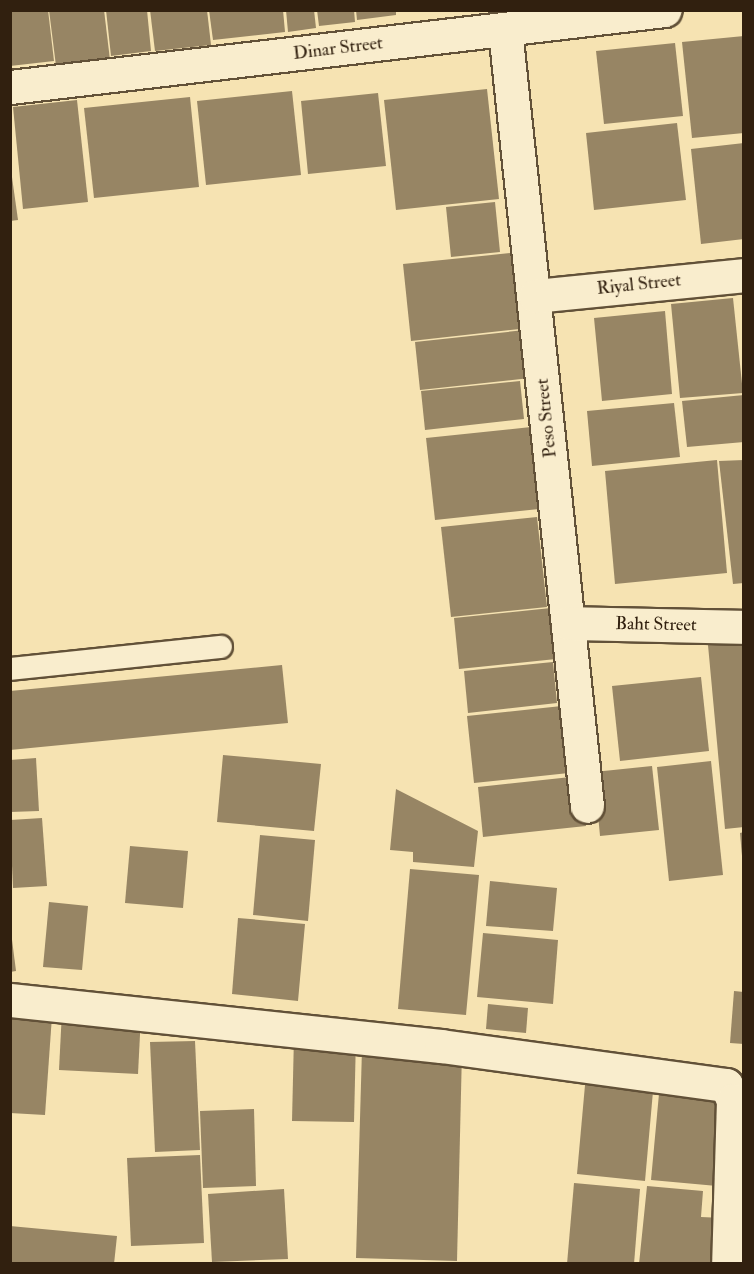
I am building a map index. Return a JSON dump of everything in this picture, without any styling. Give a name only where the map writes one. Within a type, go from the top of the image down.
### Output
[{"type":"street","name":"Dinar Street","points":[[10,87],[664,10]]},
{"type":"street","name":"Peso Street","points":[[505,30],[535,296],[587,806]]},
{"type":"street","name":"Riyal Street","points":[[535,296],[744,275]]},
{"type":"street","name":"Baht Street","points":[[568,623],[744,627]]},
{"type":"street","points":[[10,1000],[441,1046],[726,1085],[733,1100],[728,1263]]},
{"type":"lane","points":[[10,669],[221,647]]},
{"type":"building","points":[[10,10],[48,10],[54,61],[10,66]]},
{"type":"building","points":[[49,10],[104,10],[110,60],[56,66]]},
{"type":"building","points":[[106,10],[147,10],[151,51],[111,56]]},
{"type":"building","points":[[150,10],[207,10],[211,45],[155,51]]},
{"type":"building","points":[[209,10],[283,10],[285,32],[213,40]]},
{"type":"building","points":[[286,10],[314,10],[316,28],[288,32]]},
{"type":"building","points":[[317,10],[354,10],[355,22],[319,26]]},
{"type":"building","points":[[356,10],[396,10],[396,15],[357,20]]},
{"type":"building","points":[[744,36],[744,133],[692,138],[682,42]]},
{"type":"building","points":[[675,43],[683,116],[604,124],[596,51]]},
{"type":"building","points":[[487,89],[499,199],[396,210],[384,100]]},
{"type":"building","points":[[292,91],[301,175],[206,185],[197,101]]},
{"type":"building","points":[[378,93],[386,166],[308,174],[301,101]]},
{"type":"building","points":[[190,97],[199,187],[94,198],[84,108]]},
{"type":"building","points":[[77,100],[88,202],[23,209],[13,107]]},
{"type":"building","points":[[677,123],[686,200],[594,210],[586,133]]},
{"type":"building","points":[[744,143],[744,239],[701,244],[691,149]]},
{"type":"building","points":[[10,163],[18,220],[10,221]]},
{"type":"building","points":[[495,202],[500,252],[451,257],[446,207]]},
{"type":"building","points":[[521,252],[529,328],[411,341],[403,264]]},
{"type":"building","points":[[733,298],[743,393],[680,398],[671,304]]},
{"type":"building","points":[[665,311],[672,394],[602,401],[594,318]]},
{"type":"building","points":[[525,330],[530,378],[420,390],[415,342]]},
{"type":"building","points":[[520,381],[524,419],[425,430],[421,391]]},
{"type":"building","points":[[744,395],[744,442],[687,447],[682,401]]},
{"type":"building","points":[[674,403],[680,457],[592,466],[587,411]]},
{"type":"building","points":[[531,427],[539,509],[435,520],[426,438]]},
{"type":"building","points":[[717,460],[727,573],[615,584],[605,471]]},
{"type":"building","points":[[744,460],[744,583],[733,584],[719,461]]},
{"type":"building","points":[[537,517],[547,607],[451,617],[441,527]]},
{"type":"building","points":[[551,608],[556,659],[459,669],[454,618]]},
{"type":"building","points":[[744,642],[744,827],[725,829],[708,645]]},
{"type":"building","points":[[553,662],[557,703],[468,713],[464,671]]},
{"type":"building","points":[[282,665],[288,723],[10,750],[10,691]]},
{"type":"building","points":[[701,677],[709,751],[620,761],[612,686]]},
{"type":"building","points":[[571,705],[578,772],[474,783],[467,716]]},
{"type":"building","points":[[223,755],[321,764],[314,831],[217,822]]},
{"type":"building","points":[[36,758],[39,811],[10,812],[10,760]]},
{"type":"building","points":[[711,761],[723,875],[669,881],[657,767]]},
{"type":"building","points":[[652,766],[659,830],[600,836],[594,772]]},
{"type":"building","points":[[580,776],[586,826],[483,837],[478,787]]},
{"type":"building","points":[[396,789],[478,831],[474,867],[413,862],[413,852],[390,850]]},
{"type":"building","points":[[42,818],[47,886],[13,888],[10,820]]},
{"type":"building","points":[[744,832],[744,856],[742,856],[740,833]]},
{"type":"building","points":[[260,835],[315,840],[308,921],[253,915]]},
{"type":"building","points":[[130,846],[188,851],[183,908],[125,903]]},
{"type":"building","points":[[410,869],[479,875],[466,1015],[398,1009]]},
{"type":"building","points":[[490,881],[557,888],[553,931],[486,926]]},
{"type":"building","points":[[49,902],[88,906],[82,970],[43,967]]},
{"type":"building","points":[[238,918],[305,924],[298,1001],[232,994]]},
{"type":"building","points":[[10,924],[16,971],[10,972]]},
{"type":"building","points":[[483,933],[558,940],[553,1004],[477,997]]},
{"type":"building","points":[[734,991],[744,992],[744,1044],[730,1043]]},
{"type":"building","points":[[488,1004],[528,1008],[526,1033],[486,1029]]},
{"type":"building","points":[[62,1011],[141,1015],[138,1074],[59,1070]]},
{"type":"building","points":[[10,1013],[52,1016],[45,1115],[10,1113]]},
{"type":"building","points":[[294,1036],[356,1037],[354,1122],[292,1121]]},
{"type":"building","points":[[195,1041],[200,1150],[155,1152],[150,1042]]},
{"type":"building","points":[[362,1049],[462,1051],[457,1261],[356,1258]]},
{"type":"building","points":[[586,1074],[654,1080],[645,1181],[577,1174]]},
{"type":"building","points":[[660,1083],[726,1088],[717,1186],[651,1180]]},
{"type":"building","points":[[254,1109],[256,1186],[203,1188],[200,1111]]},
{"type":"building","points":[[200,1155],[204,1243],[131,1246],[127,1158]]},
{"type":"building","points":[[574,1183],[640,1189],[634,1264],[567,1264]]},
{"type":"building","points":[[647,1186],[703,1191],[701,1217],[723,1218],[719,1264],[639,1264]]},
{"type":"building","points":[[284,1189],[288,1259],[212,1262],[208,1194]]},
{"type":"building","points":[[10,1226],[117,1236],[114,1264],[10,1264]]}]
